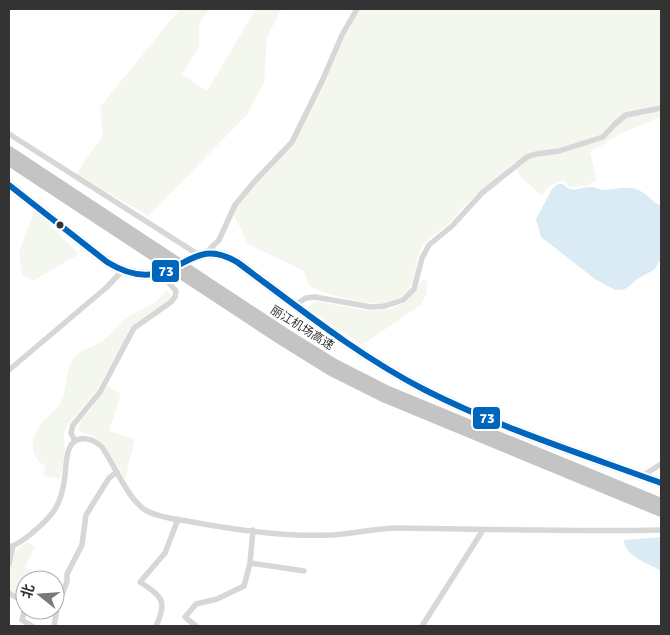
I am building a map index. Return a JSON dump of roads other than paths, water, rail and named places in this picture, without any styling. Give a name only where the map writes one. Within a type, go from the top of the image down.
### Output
[{"type":"highway","name":"丽江机场高速","points":[[9,150],[164,259]]},
{"type":"highway","name":"丽江机场高速","points":[[9,160],[305,346],[372,383],[661,503]]},
{"type":"highway","points":[[9,185],[107,262],[123,270],[141,275],[160,273],[202,255],[221,255],[232,259],[374,360],[440,397],[493,421],[661,483]]},
{"type":"highway","name":"丽江机场高速","points":[[185,272],[308,358],[385,398],[661,512]]},
{"type":"street","points":[[9,134],[202,255],[219,240],[236,205],[254,182],[292,142],[324,79],[342,35],[357,9]]},
{"type":"street","points":[[296,305],[306,298],[315,297],[371,307],[392,305],[403,300],[414,289],[422,258],[429,245],[452,226],[482,193],[527,157],[559,151],[603,137],[626,115],[661,108]]},
{"type":"street","points":[[9,370],[107,287],[123,270]]},
{"type":"street","points":[[75,441],[71,433],[73,425],[100,392],[134,328],[171,302],[175,297],[176,291],[160,273]]},
{"type":"street","points":[[9,564],[11,546],[27,538],[48,520],[55,510],[62,494],[68,450],[75,441],[84,439],[97,442],[104,450],[134,500],[142,508],[152,513],[178,519],[253,530],[333,534],[394,528],[591,532],[661,530]]},
{"type":"street","points":[[644,476],[661,464]]},
{"type":"street","points":[[54,626],[57,610],[67,581],[67,574],[82,546],[86,515],[109,478],[117,472]]},
{"type":"street","points":[[156,626],[162,607],[161,598],[157,593],[140,582],[165,553],[178,519]]},
{"type":"street","points":[[196,626],[185,616],[196,604],[217,599],[244,586],[250,562],[253,530]]},
{"type":"street","points":[[422,626],[483,530]]},
{"type":"street","points":[[250,562],[304,571]]}]
